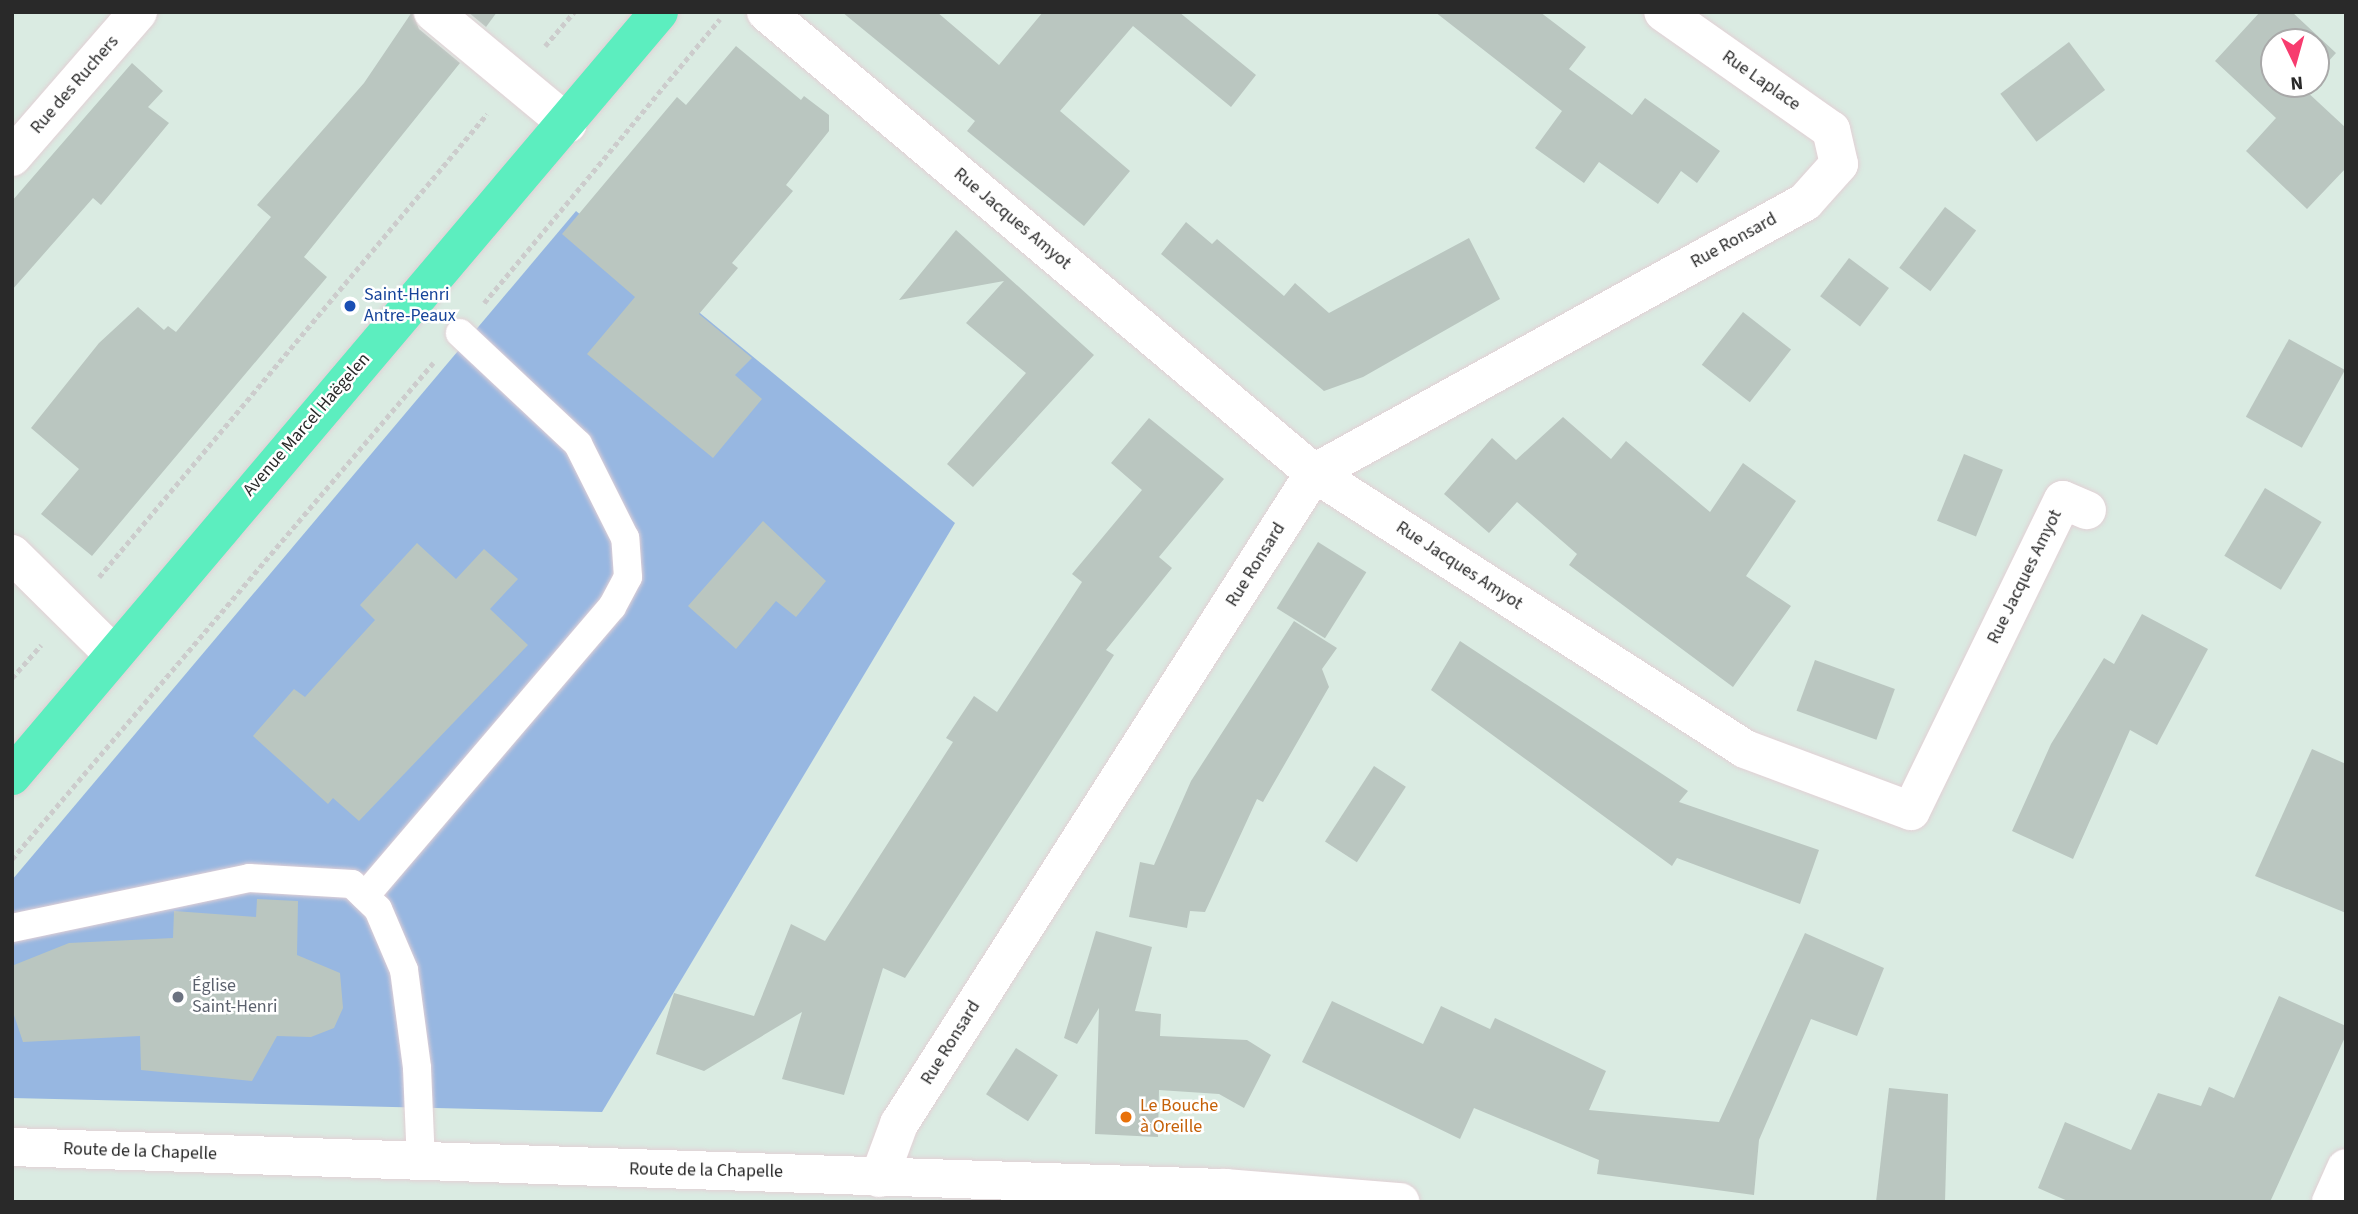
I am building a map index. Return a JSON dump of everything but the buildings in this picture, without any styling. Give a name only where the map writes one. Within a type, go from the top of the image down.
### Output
[{"type":"main road","name":"Avenue Marcel Haëgelen","points":[[12,776],[111,652],[568,124],[660,12]]},
{"type":"street","name":"Rue des Ruchers","points":[[12,157],[138,12]]},
{"type":"street","points":[[433,12],[568,124]]},
{"type":"street","name":"Rue Jacques Amyot","points":[[766,12],[1314,473],[1745,749],[1911,811],[2063,500],[2087,510]]},
{"type":"street","name":"Rue Laplace","points":[[1663,12],[1831,130],[1839,163]]},
{"type":"street","name":"Rue Ronsard","points":[[879,1178],[899,1124],[1314,473],[1805,202],[1839,163]]},
{"type":"street","points":[[12,554],[72,609],[111,652]]},
{"type":"street","name":"Route de la Chapelle","points":[[12,1147],[421,1164],[879,1178],[1400,1202]]},
{"type":"street","points":[[2331,1202],[2346,1168]]},
{"type":"lane","points":[[365,896],[612,607],[628,577],[625,538],[578,444],[460,332]]},
{"type":"lane","points":[[12,928],[249,878],[352,884],[378,909],[404,970],[417,1068],[421,1164]]},
{"type":"path","points":[[12,678],[574,12]]},
{"type":"path","points":[[12,859],[460,332],[726,12]]},
{"type":"shaded area","points":[[576,211],[955,523],[602,1112],[12,1098],[12,880]]},
{"type":"place","name":"Saint-Henri Antre-Peaux","points":[[350,306]]},
{"type":"place","name":"Église Saint-Henri","points":[[178,997]]},
{"type":"place","name":"Le Bouche à Oreille","points":[[1126,1117]]}]
